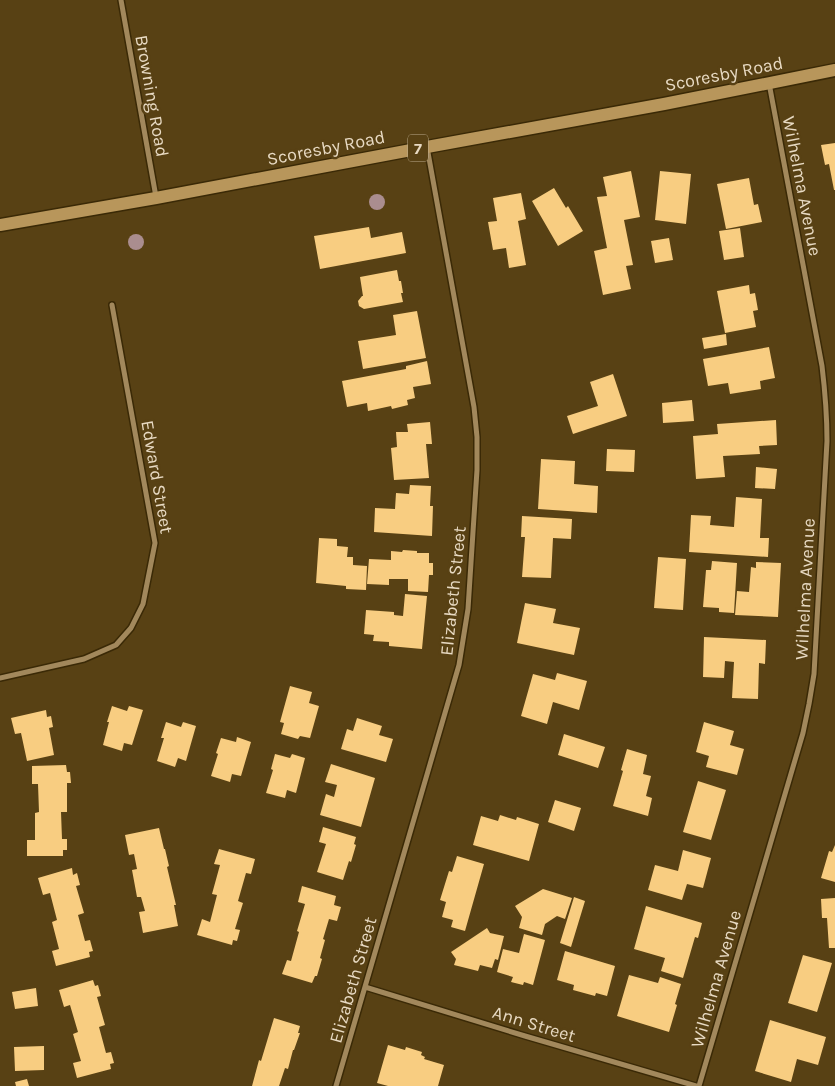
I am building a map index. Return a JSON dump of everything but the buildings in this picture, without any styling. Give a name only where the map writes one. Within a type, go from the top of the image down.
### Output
[{"type":"main road","name":"Scoresby Road","points":[[0,225],[664,104],[835,70]]},
{"type":"street","name":"Browning Road","points":[[121,0],[156,198]]},
{"type":"street","name":"Wilhelma Avenue","points":[[699,1086],[803,733],[810,704],[814,674],[827,440],[826,393],[769,82]]},
{"type":"street","name":"Elizabeth Street","points":[[336,1086],[459,665],[468,608],[477,470],[476,422],[427,147]]},
{"type":"street","name":"Edward Street","points":[[0,678],[84,659],[116,645],[131,628],[143,604],[155,543],[112,305]]},
{"type":"street","name":"Ann Street","points":[[365,987],[696,1086]]}]
